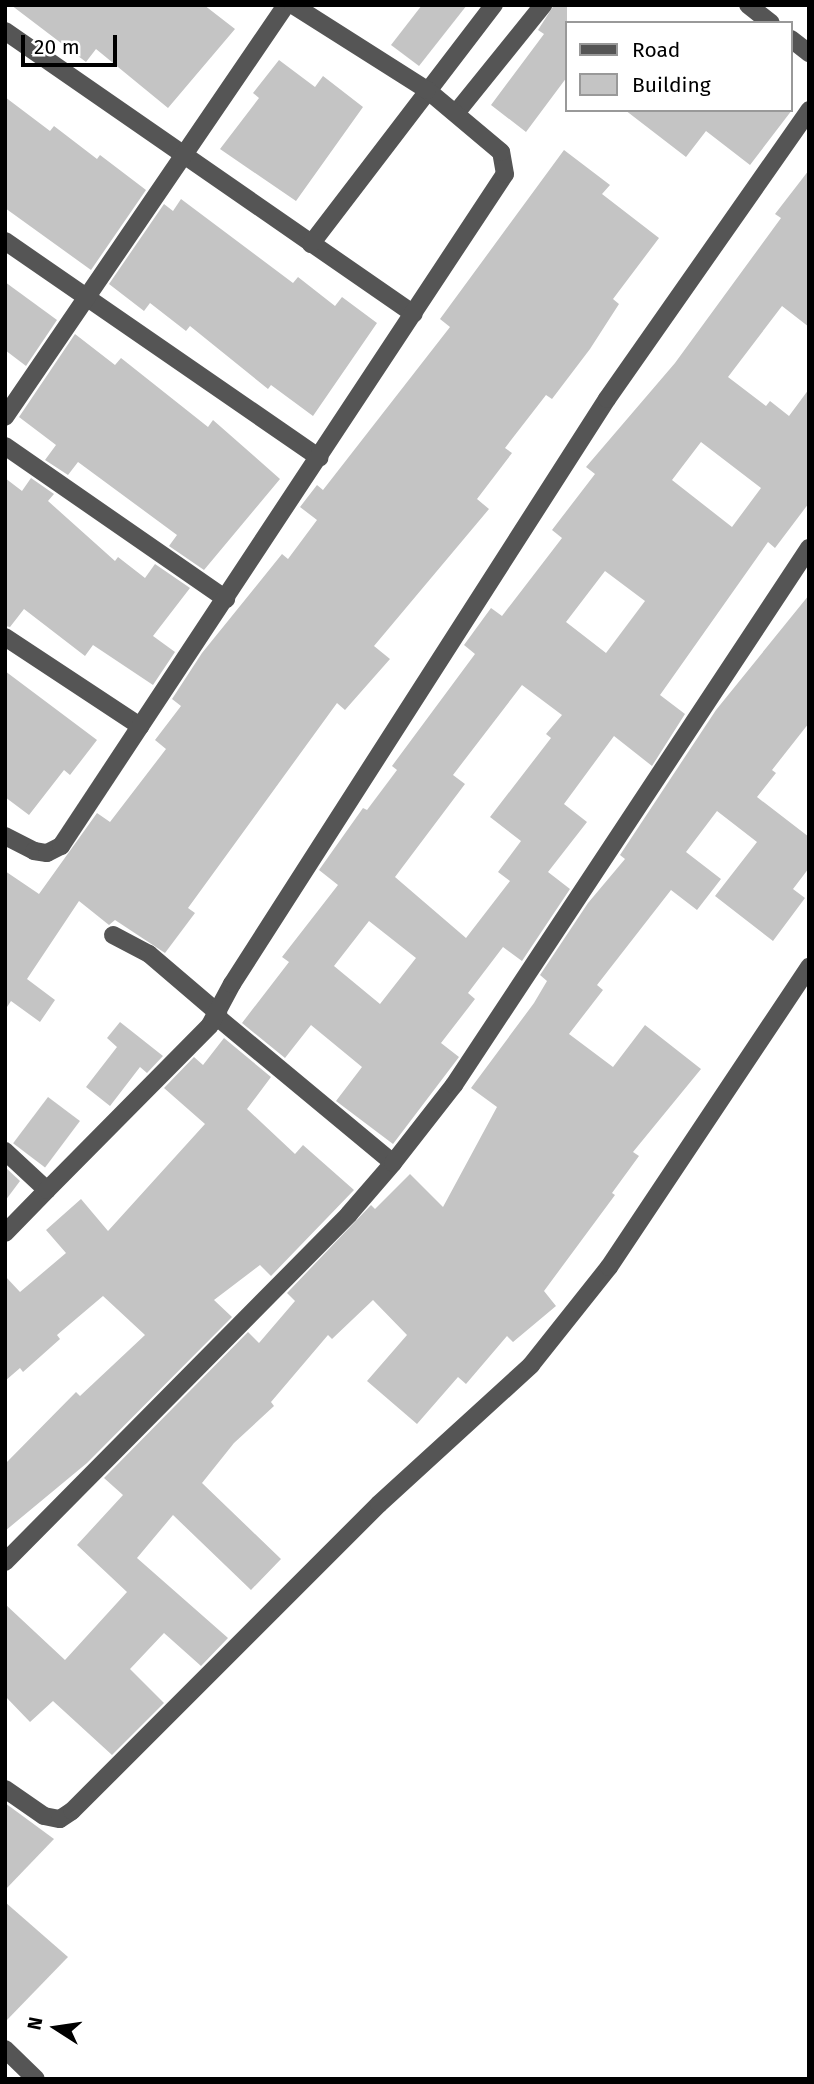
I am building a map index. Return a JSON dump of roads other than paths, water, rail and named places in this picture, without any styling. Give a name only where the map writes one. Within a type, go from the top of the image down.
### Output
[{"type":"street","points":[[5,417],[286,5]]},
{"type":"street","points":[[5,836],[34,851],[47,853],[61,846],[505,174],[501,152],[456,113],[427,90],[293,5]]},
{"type":"street","points":[[311,244],[494,5]]},
{"type":"street","points":[[456,113],[543,5]]},
{"type":"street","points":[[748,5],[768,21]]},
{"type":"street","points":[[5,31],[414,314]]},
{"type":"street","points":[[793,41],[809,53]]},
{"type":"street","points":[[5,1233],[217,1015],[232,984],[607,399],[809,110]]},
{"type":"street","points":[[5,241],[319,458]]},
{"type":"street","points":[[5,446],[226,598]]},
{"type":"street","points":[[5,1563],[349,1213],[393,1163],[454,1085],[809,548]]},
{"type":"street","points":[[5,637],[140,726]]},
{"type":"street","points":[[113,935],[149,954],[393,1163]]},
{"type":"street","points":[[5,1788],[44,1816],[60,1819],[72,1811],[379,1504],[531,1365],[609,1267],[809,967]]},
{"type":"street","points":[[5,1151],[47,1190]]},
{"type":"street","points":[[5,2049],[36,2079]]}]
